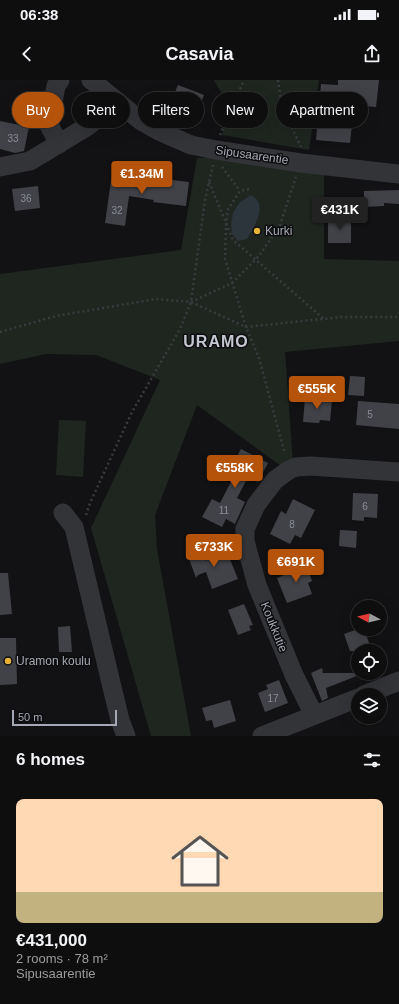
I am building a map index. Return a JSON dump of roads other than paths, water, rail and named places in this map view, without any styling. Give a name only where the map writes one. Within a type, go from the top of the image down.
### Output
[{"type":"street","points":[[59,144],[49,125],[56,86],[60,80]]},
{"type":"street","name":"Sipusaarentie","points":[[91,80],[106,92]]},
{"type":"street","name":"Sipusaarentie","points":[[130,112],[141,121],[159,131],[215,154],[299,153],[399,174]]},
{"type":"street","points":[[0,167],[30,161],[85,128]]},
{"type":"street","name":"Koukkutie","points":[[314,715],[294,675],[257,585],[245,541],[245,529],[256,505],[274,480],[296,467],[311,466],[399,472]]},
{"type":"street","points":[[63,513],[74,527],[120,720],[126,736]]},
{"type":"street","points":[[382,688],[399,681]]},
{"type":"street","points":[[262,736],[285,732],[314,715],[351,701]]},
{"type":"place","name":"Kurki","points":[[257,231]]},
{"type":"place","name":"Uramon koulu","points":[[8,661]]},
{"type":"district","name":"URAMO","points":[[216,341]]}]
